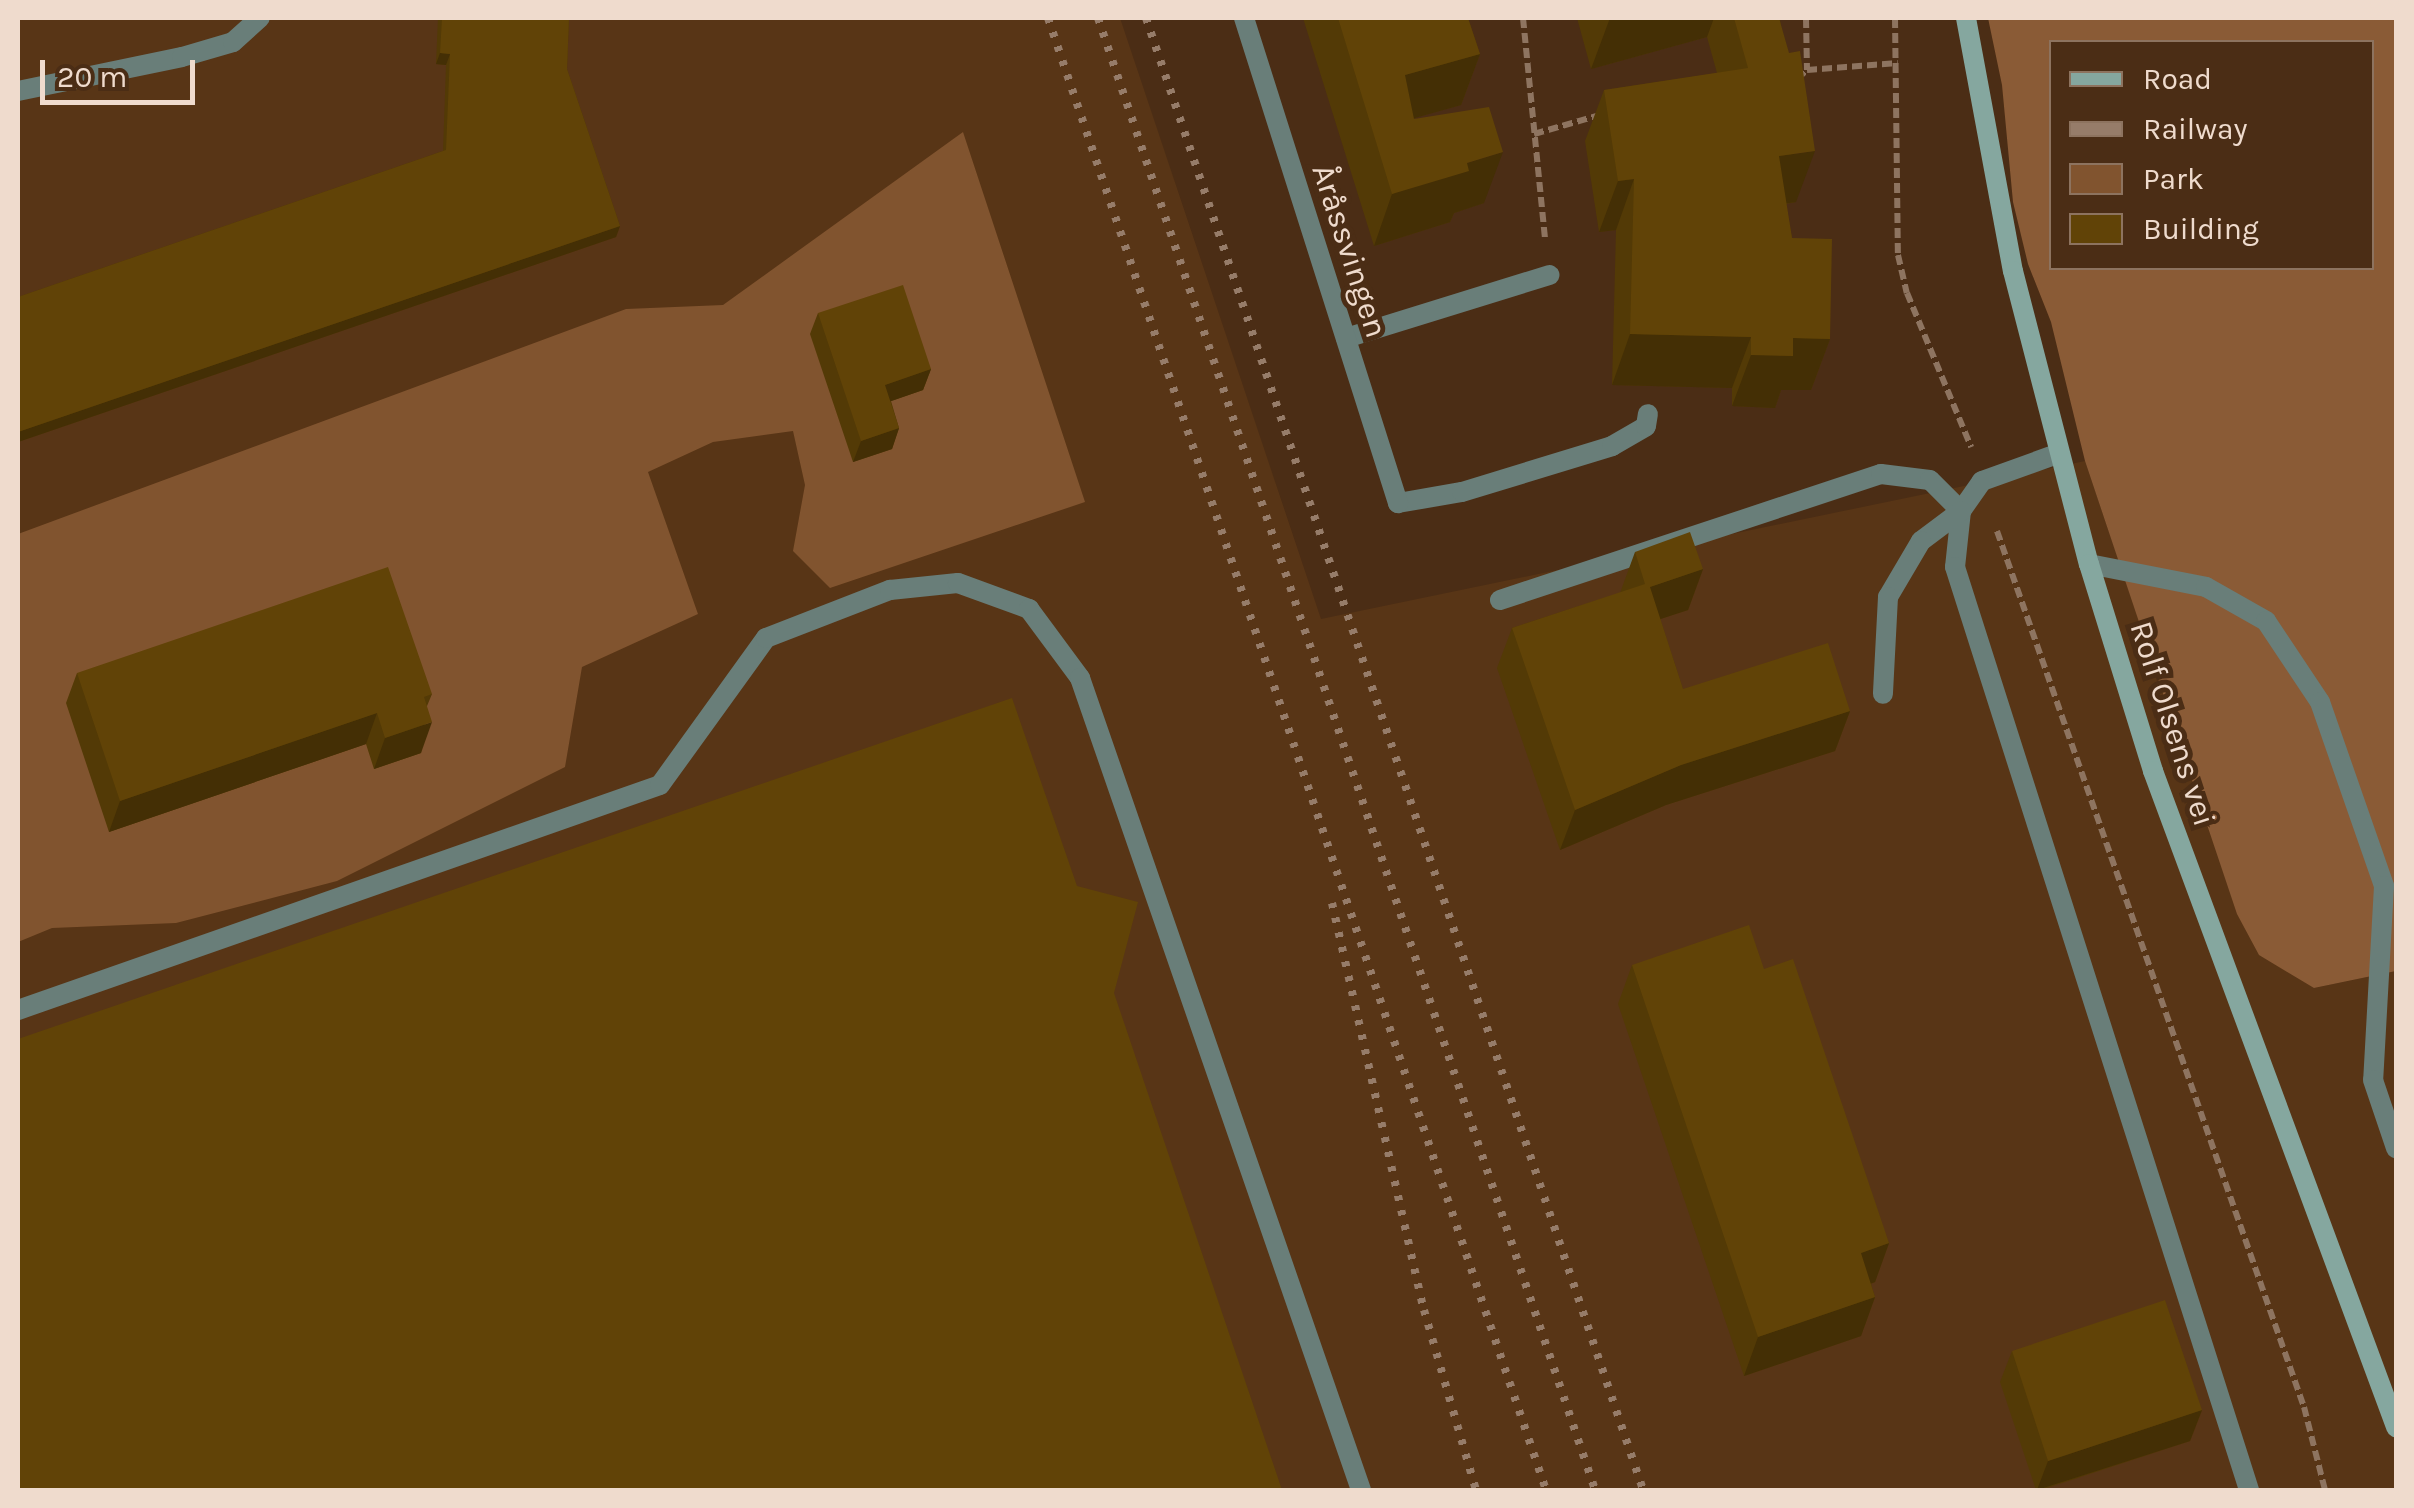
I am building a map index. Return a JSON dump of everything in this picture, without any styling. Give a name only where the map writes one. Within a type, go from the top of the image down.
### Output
[{"type":"main road","name":"Rolf Olsens vei","points":[[1966,18],[2013,271],[2088,564],[2153,771],[2396,1428]]},
{"type":"street","points":[[18,91],[233,42],[260,18]]},
{"type":"street","name":"Åråssvingen","points":[[1244,18],[1398,503],[1462,492],[1612,446],[1646,426],[1648,414]]},
{"type":"street","points":[[1346,338],[1549,274]]},
{"type":"street","points":[[1882,694],[1888,598],[1921,542],[1961,512],[1982,481],[2057,454]]},
{"type":"street","points":[[1500,600],[1881,474],[1930,480],[1961,512],[1956,567],[2249,1490]]},
{"type":"street","points":[[2088,564],[2206,588],[2266,621],[2320,702],[2384,886],[2373,1080],[2396,1148]]},
{"type":"street","points":[[18,1010],[660,784],[766,638],[890,590],[958,583],[1029,609],[1080,678],[1361,1490]]},
{"type":"path","points":[[1523,18],[1549,274]]},
{"type":"path","points":[[1806,18],[1807,70]]},
{"type":"path","points":[[1895,18],[1898,256],[1982,481],[2291,1370],[2325,1490]]},
{"type":"path","points":[[1792,82],[1807,70],[1898,63]]},
{"type":"path","points":[[1534,134],[1606,113]]},
{"type":"shaded area","points":[[18,18],[1120,18],[1321,619],[2085,461],[2211,832],[2314,988],[2396,971],[2396,1490],[18,1490]]},
{"type":"shaded area","points":[[1988,18],[2396,18],[2396,971],[2314,988],[2259,955],[2237,914],[2085,461],[2051,322],[2028,264],[2013,202],[2002,85]]},
{"type":"green space","points":[[963,132],[1085,502],[830,588],[793,551],[805,485],[793,431],[713,442],[648,472],[698,614],[582,667],[565,767],[337,881],[176,923],[52,928],[18,942],[18,534],[626,309],[723,305]]},
{"type":"building","points":[[442,18],[569,18],[567,69],[620,226],[18,432],[18,297],[446,150],[450,54],[440,53]]},
{"type":"building","points":[[1338,18],[1468,18],[1480,54],[1405,75],[1414,119],[1489,107],[1503,152],[1467,163],[1469,171],[1392,194]]},
{"type":"building","points":[[1734,18],[1779,18],[1789,53],[1800,51],[1815,151],[1779,156],[1792,238],[1832,239],[1830,339],[1793,338],[1793,356],[1751,355],[1751,337],[1630,334],[1634,179],[1618,181],[1604,90],[1748,68]]},
{"type":"building","points":[[903,285],[931,369],[885,385],[899,428],[861,441],[818,313]]},
{"type":"building","points":[[1690,532],[1703,569],[1650,587],[1683,689],[1828,643],[1850,711],[1681,765],[1575,810],[1512,628],[1645,584],[1635,552]]},
{"type":"building","points":[[388,567],[432,694],[424,697],[432,722],[385,738],[377,713],[120,801],[77,673]]},
{"type":"building","points":[[1012,698],[1077,886],[1138,902],[1114,993],[1282,1490],[18,1490],[18,1039]]},
{"type":"building","points":[[1749,925],[1764,969],[1793,959],[1889,1243],[1861,1253],[1875,1297],[1758,1337],[1632,965]]},
{"type":"building","points":[[2165,1300],[2202,1410],[2048,1461],[2012,1351]]},
{"type":"railway","points":[[1048,18],[1546,1490]]},
{"type":"railway","points":[[1098,18],[1595,1490]]},
{"type":"railway","points":[[1146,18],[1643,1490]]},
{"type":"railway","points":[[1332,903],[1424,1310],[1476,1490]]}]
